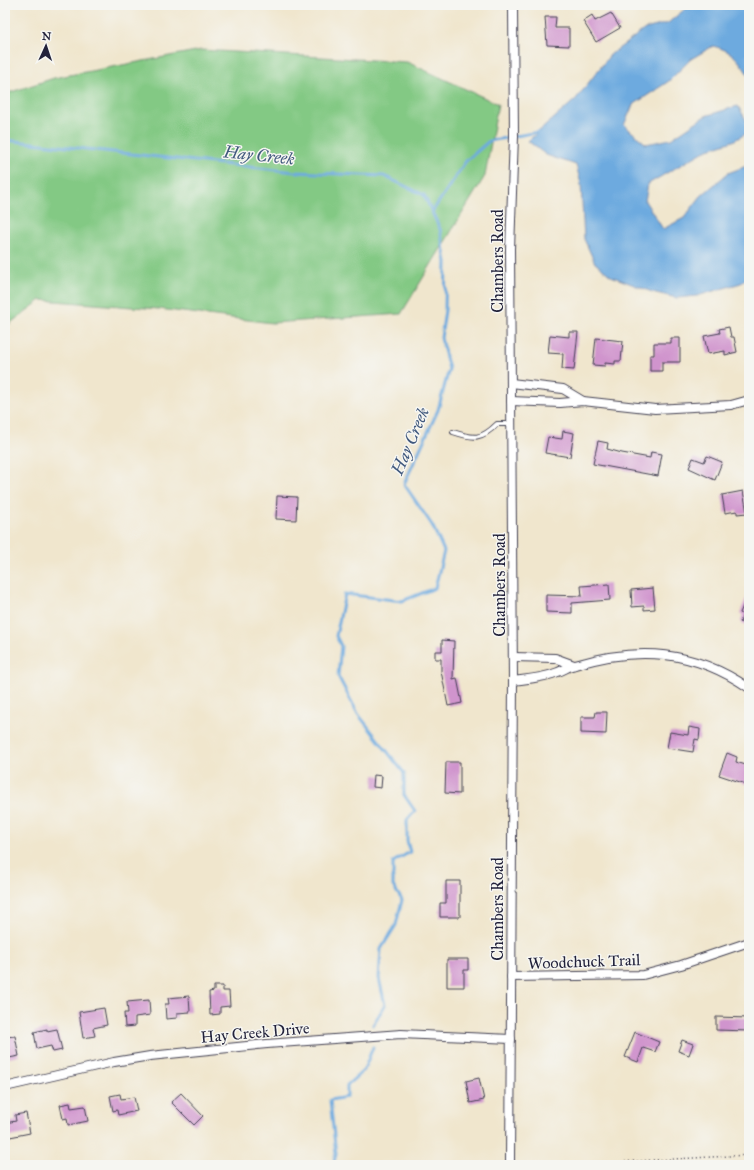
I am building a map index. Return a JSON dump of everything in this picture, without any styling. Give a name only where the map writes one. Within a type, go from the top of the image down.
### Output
[{"type":"street","name":"Chambers Road","points":[[510,1165],[513,657],[510,249],[514,136],[513,5]]},
{"type":"street","points":[[511,383],[563,389],[583,401]]},
{"type":"street","points":[[511,401],[560,403],[583,401],[655,409],[731,405],[749,400]]},
{"type":"street","points":[[513,681],[557,673],[574,665],[637,654],[670,655],[693,659],[734,677],[749,688]]},
{"type":"street","points":[[513,657],[555,658],[574,665]]},
{"type":"street","name":"Woodchuck Trail","points":[[511,977],[643,975],[687,963],[749,942]]},
{"type":"street","name":"Hay Creek Drive","points":[[5,1087],[114,1062],[150,1056],[267,1044],[401,1034],[511,1039]]},
{"type":"lane","points":[[453,432],[468,437],[477,437],[483,436],[497,424],[512,424]]},
{"type":"path","points":[[561,1165],[749,1155]]},
{"type":"path","points":[[672,1159],[678,1165]]},
{"type":"green space","points":[[201,50],[407,62],[498,104],[485,176],[401,314],[272,323],[159,309],[41,300],[5,327],[5,94],[54,78]]},
{"type":"water","points":[[690,5],[749,5],[749,76],[734,56],[726,50],[713,46],[691,59],[669,81],[633,105],[624,125],[646,144],[671,139],[705,116],[738,106],[749,125],[749,132],[733,141],[708,149],[648,184],[645,201],[663,229],[684,218],[701,196],[728,173],[749,165],[749,275],[741,283],[697,296],[677,298],[652,292],[611,276],[595,263],[584,239],[581,184],[576,165],[546,155],[528,141],[576,99],[610,55],[645,29],[668,23]]},
{"type":"building","points":[[611,13],[620,28],[596,42],[583,21],[592,15],[595,21]]},
{"type":"building","points":[[545,17],[556,17],[555,28],[569,28],[569,46],[547,45]]},
{"type":"building","points":[[729,327],[731,337],[734,337],[737,352],[725,355],[725,351],[708,354],[704,336],[720,333],[719,329]]},
{"type":"building","points":[[569,332],[578,332],[574,370],[562,369],[563,354],[548,353],[550,335],[569,337]]},
{"type":"building","points":[[596,338],[623,341],[621,361],[615,361],[615,364],[605,363],[605,366],[593,365]]},
{"type":"building","points":[[671,338],[680,338],[680,362],[662,362],[662,371],[650,371],[650,355],[654,355],[654,343],[671,343]]},
{"type":"building","points":[[563,431],[574,433],[570,457],[545,453],[548,437],[562,439]]},
{"type":"building","points":[[598,441],[608,443],[607,449],[622,453],[650,458],[651,452],[662,454],[658,476],[593,464]]},
{"type":"building","points":[[707,456],[722,462],[715,480],[689,468],[693,458],[704,462]]},
{"type":"building","points":[[743,491],[747,513],[737,514],[737,511],[725,513],[722,495]]},
{"type":"building","points":[[277,496],[297,497],[296,520],[276,519]]},
{"type":"building","points":[[609,584],[610,600],[572,603],[572,613],[546,612],[546,595],[582,596],[581,586]]},
{"type":"building","points":[[653,588],[655,609],[644,610],[644,606],[632,607],[631,590]]},
{"type":"building","points":[[749,592],[749,626],[740,622],[743,615],[740,613]]},
{"type":"building","points":[[442,640],[454,641],[453,679],[457,678],[462,703],[448,706],[441,671],[441,659],[435,659],[435,651],[442,651]]},
{"type":"building","points":[[596,712],[607,712],[606,734],[581,733],[581,717],[595,717]]},
{"type":"building","points":[[689,727],[700,729],[699,740],[695,739],[693,752],[667,748],[670,732],[688,735]]},
{"type":"building","points":[[727,753],[737,757],[736,762],[749,766],[749,785],[719,775]]},
{"type":"building","points":[[446,762],[460,762],[460,794],[445,793]]},
{"type":"building","points":[[374,775],[382,776],[381,788],[373,787]]},
{"type":"building","points":[[446,881],[460,881],[460,917],[440,917],[440,903],[446,903]]},
{"type":"building","points":[[447,959],[468,959],[468,970],[464,970],[464,987],[447,987]]},
{"type":"building","points":[[214,986],[223,986],[223,991],[229,991],[230,1006],[220,1007],[220,1014],[210,1015],[209,992],[214,991]]},
{"type":"building","points":[[189,996],[190,1012],[177,1013],[177,1018],[166,1019],[165,1004],[169,1004],[168,998]]},
{"type":"building","points":[[149,1000],[150,1015],[135,1017],[135,1026],[125,1027],[124,1013],[128,1013],[127,1002]]},
{"type":"building","points":[[104,1008],[107,1025],[93,1028],[95,1036],[83,1038],[79,1012]]},
{"type":"building","points":[[716,1017],[749,1018],[749,1031],[716,1030]]},
{"type":"building","points":[[47,1029],[47,1031],[57,1029],[62,1050],[53,1052],[51,1046],[37,1049],[34,1032]]},
{"type":"building","points":[[635,1032],[659,1042],[655,1052],[643,1048],[638,1062],[625,1057]]},
{"type":"building","points":[[15,1036],[19,1056],[9,1058],[8,1054],[5,1055],[5,1037]]},
{"type":"building","points":[[682,1040],[693,1044],[689,1055],[678,1051]]},
{"type":"building","points":[[479,1078],[484,1100],[470,1103],[466,1081]]},
{"type":"building","points":[[181,1093],[203,1116],[194,1125],[171,1102]]},
{"type":"building","points":[[120,1094],[121,1099],[134,1097],[137,1111],[118,1115],[117,1110],[113,1111],[110,1096]]},
{"type":"building","points":[[70,1103],[71,1108],[85,1106],[88,1121],[68,1125],[67,1118],[63,1119],[60,1105]]},
{"type":"building","points":[[26,1113],[30,1133],[5,1138],[5,1123],[16,1121],[15,1115]]},
{"type":"waterway","points":[[432,212],[466,161],[489,141],[538,132]]},
{"type":"waterway","name":"Hay Creek","points":[[5,140],[295,172],[384,176],[424,195],[440,229],[446,262],[445,310],[441,338],[449,369],[438,410],[404,484],[432,525],[444,551],[435,588],[402,601],[345,594],[336,636],[341,646],[338,676],[358,714],[404,773],[404,795],[415,811],[407,820],[407,841],[410,852],[393,862],[393,886],[402,900],[396,925],[381,949],[379,978],[385,1005],[373,1025]]},
{"type":"waterway","name":"Hay Creek","points":[[333,1165],[336,1154],[330,1100],[347,1097],[347,1085],[364,1070],[373,1047]]}]
